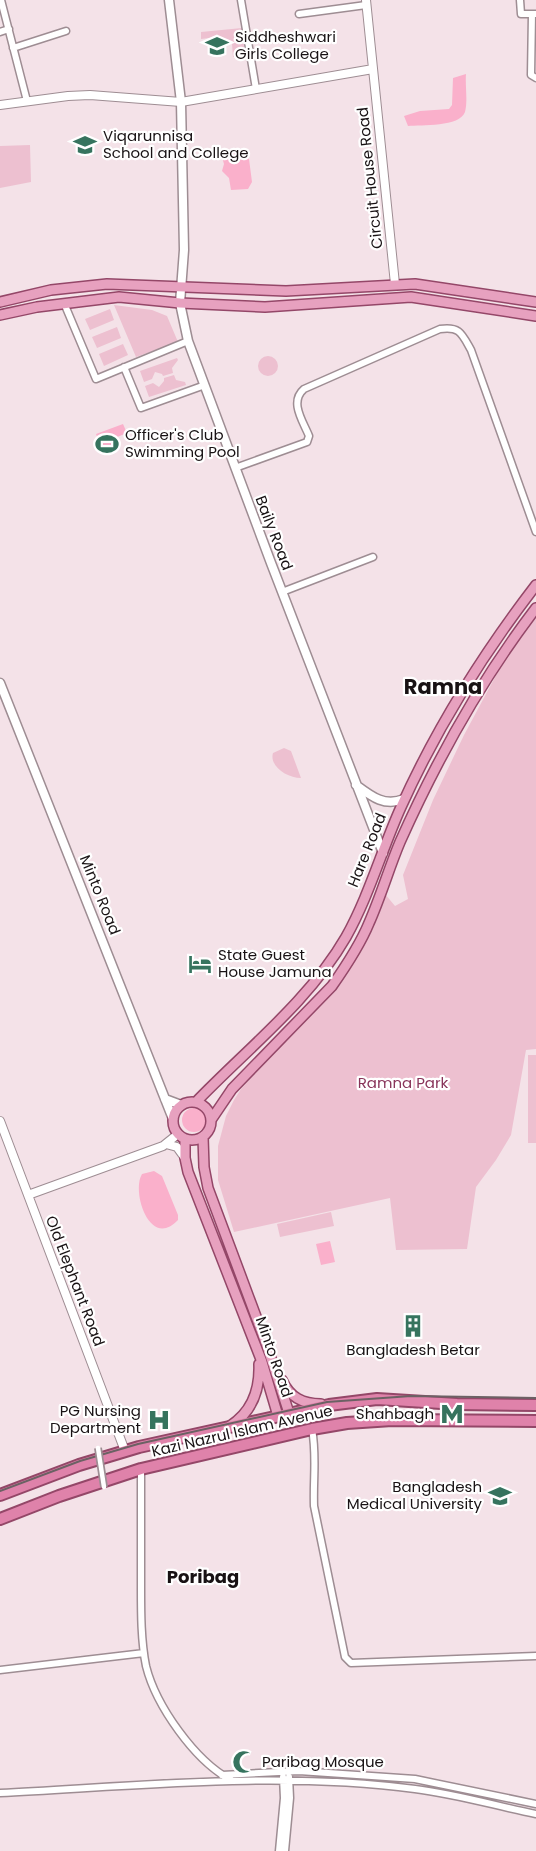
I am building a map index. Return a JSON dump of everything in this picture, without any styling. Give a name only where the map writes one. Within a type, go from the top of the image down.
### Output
[{"type":"highway","name":"Kazi Nazrul Islam Avenue","points":[[0,1495],[79,1464],[125,1451],[328,1405],[377,1399],[456,1404],[536,1404]]},
{"type":"highway","points":[[283,1414],[287,1434]]},
{"type":"highway","name":"Kazi Nazrul Islam Avenue","points":[[0,1519],[59,1496],[141,1469],[312,1429],[347,1423],[392,1420],[536,1421]]},
{"type":"main road","name":"Baily Road","points":[[169,0],[181,102],[184,250],[180,303],[188,341],[383,853]]},
{"type":"main road","points":[[0,302],[51,290],[106,284],[286,291],[415,284],[536,302]]},
{"type":"main road","points":[[0,315],[64,303],[119,297],[180,303],[288,306],[411,297],[536,316]]},
{"type":"main road","name":"Hare Road","points":[[196,1102],[288,1011],[331,960],[346,935],[404,800],[436,737],[494,641],[536,585]]},
{"type":"main road","points":[[211,1120],[207,1109],[196,1102],[181,1105],[173,1119],[174,1127],[182,1136],[197,1139],[203,1137],[209,1129],[211,1120],[232,1089],[332,986],[342,972],[369,923],[399,844],[439,760],[497,661],[533,611],[520,606]]},
{"type":"main road","name":"Minto Road","points":[[0,683],[173,1119]]},
{"type":"main road","points":[[356,785],[382,801],[394,803],[404,800]]},
{"type":"main road","points":[[164,1098],[181,1105]]},
{"type":"main road","name":"Minto Road","points":[[182,1136],[188,1172],[209,1229],[262,1348]]},
{"type":"main road","name":"Minto Road","points":[[203,1137],[204,1167],[208,1188],[283,1414]]},
{"type":"main road","points":[[230,1426],[249,1408],[257,1390],[262,1348],[272,1350],[284,1383],[291,1394],[308,1404],[328,1405]]},
{"type":"street","points":[[1,0],[27,101]]},
{"type":"street","points":[[241,0],[256,89]]},
{"type":"street","points":[[520,0],[520,14],[534,14],[531,75],[536,78]]},
{"type":"street","points":[[299,14],[366,2]]},
{"type":"street","name":"Circuit House Road","points":[[366,2],[395,284]]},
{"type":"street","points":[[0,32],[9,29]]},
{"type":"street","points":[[14,48],[66,31]]},
{"type":"street","points":[[0,105],[90,95],[181,102],[373,69]]},
{"type":"street","points":[[64,303],[96,379],[188,341]]},
{"type":"street","points":[[236,468],[307,442],[309,436],[296,403],[297,396],[304,389],[440,329],[450,327],[460,331],[471,350],[536,532]]},
{"type":"street","points":[[124,367],[141,408],[205,385]]},
{"type":"street","points":[[282,592],[373,557]]},
{"type":"street","name":"Old Elephant Road","points":[[0,1121],[125,1451]]},
{"type":"street","points":[[28,1195],[104,1166],[129,1160],[182,1136]]},
{"type":"street","points":[[166,1144],[177,1147],[185,1158]]},
{"type":"street","points":[[312,1429],[316,1451],[314,1506],[345,1657],[348,1661],[351,1663],[536,1656]]},
{"type":"street","points":[[98,1448],[104,1486]]},
{"type":"street","points":[[141,1469],[141,1605],[144,1653],[149,1676],[178,1728],[204,1760],[222,1775],[235,1782]]},
{"type":"street","points":[[0,1670],[144,1653]]},
{"type":"street","points":[[285,1771],[290,1798],[285,1851]]},
{"type":"street","points":[[211,1782],[222,1775],[285,1771],[404,1778],[536,1804]]},
{"type":"street","points":[[279,1851],[286,1780]]},
{"type":"street","points":[[0,1794],[286,1780],[416,1789],[536,1814]]},
{"type":"street","points":[[433,1792],[435,1783]]},
{"type":"green space","points":[[242,28],[245,56],[233,57],[232,44],[219,45],[218,37],[201,39],[201,32]]},
{"type":"green space","points":[[30,145],[31,182],[0,188],[0,146]]},
{"type":"green space","points":[[114,305],[152,310],[167,316],[178,342],[136,357]]},
{"type":"green space","points":[[110,309],[114,320],[90,330],[85,319]]},
{"type":"green space","points":[[117,327],[121,338],[97,348],[92,337]]},
{"type":"green space","points":[[123,344],[128,355],[104,366],[99,354]]},
{"type":"green space","points":[[268,356],[275,359],[278,366],[275,373],[268,376],[261,373],[258,366],[261,359]]},
{"type":"green space","points":[[177,358],[172,368],[173,373],[163,376],[155,372],[152,379],[144,382],[140,371]]},
{"type":"green space","points":[[174,375],[176,380],[185,382],[186,385],[149,397],[145,386],[153,383],[159,387],[164,378]]},
{"type":"green space","name":"Ramna Park","points":[[536,615],[536,1049],[526,1050],[511,1135],[476,1187],[467,1249],[396,1250],[390,1198],[234,1232],[218,1180],[218,1146],[226,1116],[241,1089],[335,987],[385,894],[395,906],[408,899],[403,875],[433,800],[464,735],[508,653]]},
{"type":"green space","points":[[284,748],[291,751],[301,778],[285,774],[276,767],[272,758],[273,753]]},
{"type":"green space","points":[[528,1055],[536,1055],[536,1143],[528,1143]]},
{"type":"green space","points":[[331,1212],[334,1226],[280,1237],[277,1224]]},
{"type":"shaded area","points":[[466,74],[466,108],[462,117],[448,123],[408,126],[404,116],[420,111],[449,109],[452,105],[453,78]]},
{"type":"shaded area","points":[[228,151],[240,151],[249,159],[252,182],[248,189],[231,190],[229,178],[222,171],[224,164],[222,157]]},
{"type":"shaded area","name":"Officer's Club Swimming Pool","points":[[123,424],[127,433],[112,439],[116,450],[104,455],[96,434]]},
{"type":"shaded area","points":[[194,1108],[199,1109],[205,1115],[205,1125],[199,1131],[194,1132],[189,1131],[183,1125],[182,1120],[183,1115],[189,1109]]},
{"type":"shaded area","points":[[154,1171],[162,1176],[178,1215],[178,1220],[168,1227],[159,1228],[151,1223],[141,1204],[139,1182],[142,1174]]},
{"type":"shaded area","points":[[330,1241],[335,1262],[321,1265],[316,1244]]},
{"type":"railway","points":[[0,1491],[80,1461],[138,1444],[327,1402],[411,1396],[536,1398]]},
{"type":"place","name":"Siddheshwari Girls College","points":[[217,46]]},
{"type":"place","name":"Viqarunnisa School and College","points":[[85,145]]},
{"type":"place","name":"Officer's Club Swimming Pool","points":[[107,444]]},
{"type":"place","name":"State Guest House Jamuna","points":[[200,964]]},
{"type":"place","name":"Bangladesh Betar","points":[[413,1326]]},
{"type":"place","name":"Shahbagh","points":[[452,1414]]},
{"type":"place","name":"PG Nursing Department","points":[[159,1420]]},
{"type":"place","name":"Bangladesh Medical University","points":[[500,1496]]},
{"type":"place","name":"Paribag Mosque","points":[[244,1762]]},
{"type":"district","name":"Ramna","points":[[443,687]]},
{"type":"district","name":"Poribag","points":[[203,1577]]}]
